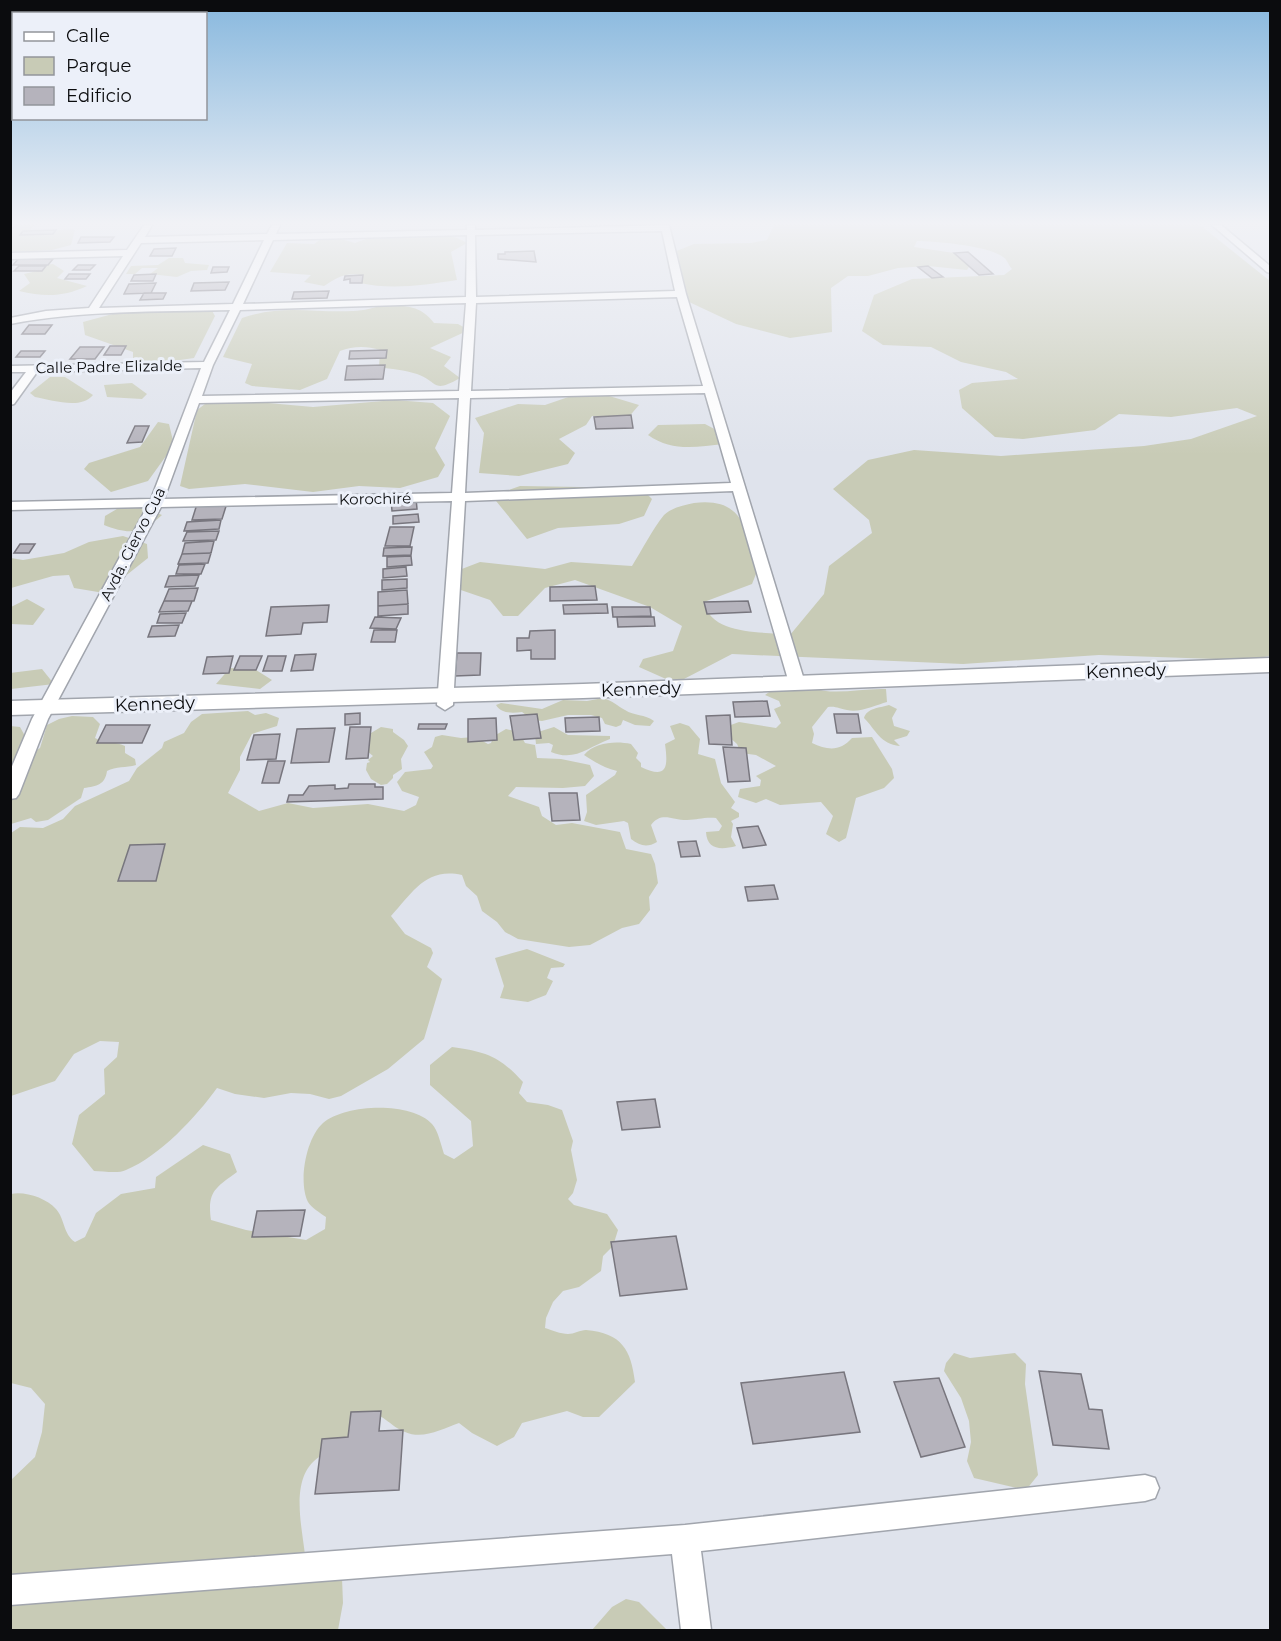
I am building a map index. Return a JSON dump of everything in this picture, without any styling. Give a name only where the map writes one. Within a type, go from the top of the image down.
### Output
[{"type":"main road","name":"Kennedy","points":[[446,700],[797,683],[1270,665]]},
{"type":"main road","name":"Kennedy","points":[[10,719],[44,713],[1270,677]]},
{"type":"main road","name":"Kennedy","points":[[10,708],[44,713]]},
{"type":"street","points":[[92,311],[98,302]]},
{"type":"street","name":"Avda. Ciervo Cua","points":[[10,794],[44,713],[156,503],[208,365],[239,302]]},
{"type":"street","points":[[10,321],[46,314],[92,311],[409,302]]},
{"type":"street","points":[[446,700],[471,302]]},
{"type":"street","points":[[683,302],[797,683]]},
{"type":"street","name":"Calle Padre Elizalde","points":[[10,369],[208,365]]},
{"type":"street","points":[[10,402],[34,368]]},
{"type":"street","points":[[195,400],[710,389]]},
{"type":"street","name":"Korochiré","points":[[10,506],[458,497],[739,487]]},
{"type":"street","points":[[10,1590],[685,1539],[1145,1488]]},
{"type":"street","points":[[685,1539],[696,1630]]},
{"type":"green space","points":[[688,302],[831,302],[832,332],[790,338],[736,324]]},
{"type":"green space","points":[[872,302],[1270,302],[1270,656],[1245,660],[1099,655],[963,664],[732,654],[684,679],[666,679],[639,667],[643,659],[673,651],[682,626],[650,607],[575,580],[545,588],[518,616],[503,616],[490,600],[452,587],[454,572],[480,562],[545,569],[571,562],[632,566],[664,515],[678,507],[694,503],[711,503],[723,505],[740,519],[746,529],[758,569],[752,584],[704,602],[709,613],[716,621],[739,630],[790,635],[824,594],[829,566],[872,533],[869,520],[833,489],[868,460],[914,450],[1001,456],[1144,446],[1191,439],[1257,416],[1237,408],[1171,417],[1119,414],[1095,430],[1023,439],[995,437],[962,408],[959,390],[972,383],[1018,379],[1006,372],[961,362],[931,347],[883,345],[862,331]]},
{"type":"green space","points":[[385,305],[412,308],[424,313],[434,323],[458,324],[469,330],[430,348],[451,357],[444,366],[460,378],[445,385],[436,385],[417,374],[379,367],[380,350],[360,347],[340,351],[327,379],[300,390],[252,386],[245,383],[252,364],[223,357],[242,318],[271,311],[357,311]]},
{"type":"green space","points":[[211,309],[215,316],[194,358],[152,364],[133,360],[133,352],[85,335],[83,322],[120,312]]},
{"type":"green space","points":[[50,377],[65,377],[93,395],[88,400],[74,403],[35,397],[30,393]]},
{"type":"green space","points":[[132,383],[147,394],[142,399],[107,397],[104,385]]},
{"type":"green space","points":[[583,392],[596,392],[639,405],[627,419],[592,416],[586,425],[559,439],[575,453],[568,464],[519,476],[479,473],[484,433],[475,418],[518,404],[545,405]]},
{"type":"green space","points":[[223,399],[313,407],[395,400],[433,403],[450,416],[435,448],[445,465],[438,477],[400,488],[359,486],[313,492],[245,484],[189,489],[180,486],[197,410],[209,401]]},
{"type":"green space","points":[[158,422],[169,424],[174,445],[148,481],[111,492],[84,469],[89,463],[140,447]]},
{"type":"green space","points":[[705,424],[722,433],[724,444],[675,446],[648,435],[658,425]]},
{"type":"green space","points":[[520,486],[641,488],[652,499],[644,516],[619,524],[558,528],[527,539],[492,496]]},
{"type":"green space","points":[[137,505],[162,515],[148,526],[135,531],[104,525],[105,516],[122,506]]},
{"type":"green space","points":[[123,536],[147,544],[148,558],[104,593],[74,588],[69,575],[53,576],[11,588],[11,558],[23,560],[64,553],[89,542]]},
{"type":"green space","points":[[27,599],[45,609],[33,625],[11,624],[11,607]]},
{"type":"green space","points":[[230,668],[256,670],[272,680],[260,689],[216,684]]},
{"type":"green space","points":[[42,669],[54,684],[11,689],[10,673]]},
{"type":"green space","points":[[812,688],[839,692],[886,689],[887,702],[852,711],[828,707],[812,727],[814,734],[812,743],[828,748],[843,746],[852,738],[872,737],[892,769],[894,778],[884,788],[856,798],[846,838],[839,842],[826,834],[833,816],[821,802],[780,805],[766,799],[756,803],[738,797],[740,789],[760,786],[761,780],[756,776],[776,766],[756,755],[741,753],[737,744],[727,735],[728,726],[739,722],[776,728],[781,723],[774,709],[781,706],[779,701],[765,695],[772,690]]},
{"type":"green space","points":[[603,698],[628,712],[654,721],[650,726],[635,725],[623,720],[621,725],[616,727],[605,724],[602,718],[591,715],[568,715],[542,721],[533,720],[522,712],[504,711],[496,705],[501,703],[542,709],[563,700],[587,701]]},
{"type":"green space","points":[[889,705],[897,709],[892,718],[894,726],[910,731],[907,736],[894,740],[900,746],[893,745],[879,736],[864,718],[871,710]]},
{"type":"green space","points":[[248,711],[255,715],[266,713],[279,718],[277,726],[252,734],[240,757],[240,770],[228,793],[259,811],[288,803],[313,808],[368,804],[404,811],[416,805],[419,797],[402,791],[397,782],[405,772],[431,769],[433,766],[424,752],[432,747],[435,737],[442,735],[461,738],[475,737],[488,744],[494,736],[506,729],[519,732],[525,743],[535,745],[537,758],[561,759],[590,765],[594,776],[585,786],[516,787],[508,796],[539,807],[542,816],[556,825],[572,823],[620,832],[626,849],[651,854],[658,883],[649,897],[650,910],[639,924],[622,928],[590,945],[569,947],[518,939],[505,932],[497,922],[482,911],[477,896],[466,886],[462,875],[450,873],[430,878],[414,890],[391,916],[405,934],[431,948],[433,953],[427,967],[442,979],[424,1039],[388,1069],[341,1096],[329,1099],[310,1094],[291,1093],[264,1098],[235,1094],[217,1088],[176,1135],[139,1164],[123,1171],[94,1171],[72,1144],[79,1115],[105,1094],[104,1069],[117,1057],[119,1042],[100,1041],[74,1054],[55,1081],[11,1096],[11,833],[20,827],[43,828],[63,819],[75,806],[129,781],[137,768],[162,748],[164,742],[184,733],[191,722],[202,714]]},
{"type":"green space","points":[[72,716],[93,717],[100,724],[95,738],[125,746],[125,753],[135,759],[136,765],[107,771],[102,782],[84,788],[81,798],[48,820],[36,822],[31,818],[11,824],[10,726],[20,727],[25,736],[17,756],[27,756],[40,748],[47,725]]},
{"type":"green space","points":[[680,723],[689,726],[700,739],[698,754],[715,759],[721,783],[735,802],[731,808],[739,813],[739,817],[731,821],[733,824],[731,837],[736,846],[720,848],[709,842],[706,832],[719,831],[722,826],[716,818],[687,820],[659,818],[651,825],[657,842],[647,846],[631,839],[628,823],[624,821],[596,825],[584,821],[587,812],[586,795],[615,775],[617,771],[584,755],[600,745],[631,744],[638,753],[636,758],[641,763],[641,767],[650,771],[661,771],[666,764],[665,744],[675,739],[670,726]]},
{"type":"green space","points":[[381,727],[393,729],[393,732],[408,746],[401,759],[402,769],[393,775],[387,784],[381,785],[371,779],[366,770],[367,763],[370,762],[368,760],[373,756],[361,746],[366,736]]},
{"type":"green space","points":[[554,727],[568,735],[610,736],[610,739],[581,752],[560,755],[551,752],[553,745],[549,743],[536,744],[535,735],[538,732]]},
{"type":"green space","points":[[527,949],[565,964],[563,967],[551,968],[547,978],[553,981],[546,995],[528,1002],[500,998],[504,986],[495,958]]},
{"type":"green space","points":[[452,1047],[484,1053],[499,1061],[523,1082],[519,1093],[527,1102],[562,1110],[573,1141],[571,1150],[577,1180],[573,1193],[568,1199],[574,1205],[607,1214],[618,1230],[613,1246],[603,1256],[601,1271],[579,1287],[563,1291],[553,1302],[546,1318],[545,1328],[565,1334],[586,1330],[616,1339],[623,1345],[631,1361],[635,1382],[599,1417],[583,1417],[567,1411],[522,1423],[514,1437],[497,1446],[472,1433],[459,1423],[432,1433],[419,1435],[400,1430],[368,1411],[350,1445],[319,1457],[310,1466],[301,1489],[300,1517],[305,1555],[342,1578],[343,1603],[338,1630],[11,1630],[11,1480],[35,1457],[42,1432],[45,1404],[31,1388],[11,1383],[11,1194],[29,1195],[52,1205],[59,1213],[68,1235],[75,1242],[85,1237],[96,1213],[121,1194],[155,1188],[156,1177],[203,1145],[230,1154],[237,1172],[214,1192],[210,1203],[211,1220],[246,1230],[306,1240],[325,1229],[326,1217],[308,1202],[304,1183],[305,1161],[317,1130],[333,1117],[362,1109],[409,1111],[432,1124],[438,1134],[444,1154],[454,1159],[473,1146],[471,1121],[430,1085],[430,1065]]},
{"type":"green space","points":[[954,1353],[970,1358],[1015,1353],[1026,1364],[1025,1384],[1038,1475],[1026,1490],[974,1478],[967,1461],[971,1442],[969,1421],[961,1398],[944,1371],[946,1363]]},
{"type":"green space","points":[[626,1599],[639,1602],[667,1630],[592,1630],[612,1607]]},
{"type":"building","points":[[29,325],[52,325],[45,334],[22,334]]},
{"type":"building","points":[[110,346],[126,346],[121,355],[104,355]]},
{"type":"building","points":[[80,347],[104,347],[95,359],[70,359]]},
{"type":"building","points":[[387,350],[386,358],[349,359],[350,351]]},
{"type":"building","points":[[21,351],[45,351],[40,357],[16,357]]},
{"type":"building","points":[[385,365],[383,379],[345,380],[347,366]]},
{"type":"building","points":[[631,415],[633,428],[596,429],[594,417]]},
{"type":"building","points":[[135,426],[149,426],[142,442],[127,443]]},
{"type":"building","points":[[416,498],[417,509],[392,511],[391,500]]},
{"type":"building","points":[[227,503],[222,519],[192,520],[197,504]]},
{"type":"building","points":[[418,514],[419,522],[393,524],[393,516]]},
{"type":"building","points":[[221,520],[219,529],[184,531],[187,522]]},
{"type":"building","points":[[390,527],[414,527],[410,546],[385,546]]},
{"type":"building","points":[[219,531],[216,540],[183,541],[187,532]]},
{"type":"building","points":[[214,541],[211,553],[182,554],[185,543]]},
{"type":"building","points":[[20,544],[35,544],[29,553],[14,553]]},
{"type":"building","points":[[412,547],[411,555],[383,556],[384,548]]},
{"type":"building","points":[[211,553],[208,563],[178,564],[182,554]]},
{"type":"building","points":[[411,556],[412,565],[387,567],[387,557]]},
{"type":"building","points":[[205,564],[201,574],[176,574],[179,565]]},
{"type":"building","points":[[406,567],[407,576],[383,578],[383,569]]},
{"type":"building","points":[[199,575],[195,586],[165,587],[169,576]]},
{"type":"building","points":[[407,579],[407,588],[382,590],[382,580]]},
{"type":"building","points":[[595,586],[597,600],[550,601],[550,587]]},
{"type":"building","points":[[198,588],[194,601],[164,601],[169,589]]},
{"type":"building","points":[[407,590],[408,604],[378,606],[378,592]]},
{"type":"building","points":[[164,601],[192,601],[188,611],[159,612]]},
{"type":"building","points":[[748,601],[751,612],[707,614],[704,602]]},
{"type":"building","points":[[408,604],[408,614],[378,616],[378,606]]},
{"type":"building","points":[[607,604],[608,613],[564,614],[563,605]]},
{"type":"building","points":[[329,605],[327,622],[303,623],[301,634],[266,636],[271,607]]},
{"type":"building","points":[[612,607],[650,607],[651,616],[613,617]]},
{"type":"building","points":[[186,613],[182,623],[157,623],[160,614]]},
{"type":"building","points":[[375,617],[401,618],[396,629],[370,628]]},
{"type":"building","points":[[617,617],[654,617],[655,626],[618,627]]},
{"type":"building","points":[[179,625],[175,636],[148,637],[152,626]]},
{"type":"building","points":[[374,630],[397,630],[395,642],[371,642]]},
{"type":"building","points":[[555,630],[555,659],[531,659],[531,650],[517,651],[517,638],[529,638],[530,631]]},
{"type":"building","points":[[457,653],[481,653],[480,675],[455,676]]},
{"type":"building","points":[[316,654],[313,670],[291,671],[295,655]]},
{"type":"building","points":[[233,656],[229,673],[203,674],[207,657]]},
{"type":"building","points":[[240,656],[262,656],[256,670],[234,670]]},
{"type":"building","points":[[268,656],[286,656],[282,671],[263,671]]},
{"type":"building","points":[[767,701],[770,716],[735,717],[733,702]]},
{"type":"building","points":[[360,713],[360,724],[345,725],[345,714]]},
{"type":"building","points":[[537,714],[541,738],[514,740],[510,716]]},
{"type":"building","points":[[834,714],[858,714],[861,733],[837,733]]},
{"type":"building","points":[[730,715],[732,745],[709,744],[706,716]]},
{"type":"building","points":[[599,717],[600,731],[566,732],[565,718]]},
{"type":"building","points":[[496,718],[497,740],[468,742],[468,719]]},
{"type":"building","points":[[419,724],[447,724],[445,729],[418,729]]},
{"type":"building","points":[[106,725],[150,725],[142,743],[97,743]]},
{"type":"building","points":[[350,727],[371,727],[368,758],[346,759]]},
{"type":"building","points":[[335,728],[329,762],[291,763],[297,729]]},
{"type":"building","points":[[280,734],[276,759],[247,760],[254,735]]},
{"type":"building","points":[[723,747],[746,748],[750,781],[728,782]]},
{"type":"building","points":[[268,761],[285,761],[279,783],[262,783]]},
{"type":"building","points":[[349,784],[375,784],[375,787],[383,787],[383,799],[287,802],[289,795],[303,795],[309,786],[335,785],[335,789],[348,788]]},
{"type":"building","points":[[549,793],[577,793],[580,820],[552,821]]},
{"type":"building","points":[[758,826],[766,845],[743,848],[737,828]]},
{"type":"building","points":[[696,841],[700,856],[681,857],[678,842]]},
{"type":"building","points":[[165,844],[156,881],[118,881],[130,845]]},
{"type":"building","points":[[774,885],[778,899],[748,901],[745,887]]},
{"type":"building","points":[[655,1099],[660,1127],[622,1130],[617,1102]]},
{"type":"building","points":[[305,1210],[300,1236],[252,1237],[257,1211]]},
{"type":"building","points":[[676,1236],[687,1289],[620,1296],[611,1242]]},
{"type":"building","points":[[1039,1371],[1081,1374],[1089,1409],[1102,1410],[1109,1449],[1053,1445]]},
{"type":"building","points":[[844,1372],[860,1432],[753,1444],[741,1383]]},
{"type":"building","points":[[939,1378],[965,1447],[921,1457],[894,1382]]},
{"type":"building","points":[[381,1411],[379,1431],[403,1430],[399,1490],[315,1494],[322,1439],[348,1437],[351,1412]]}]
